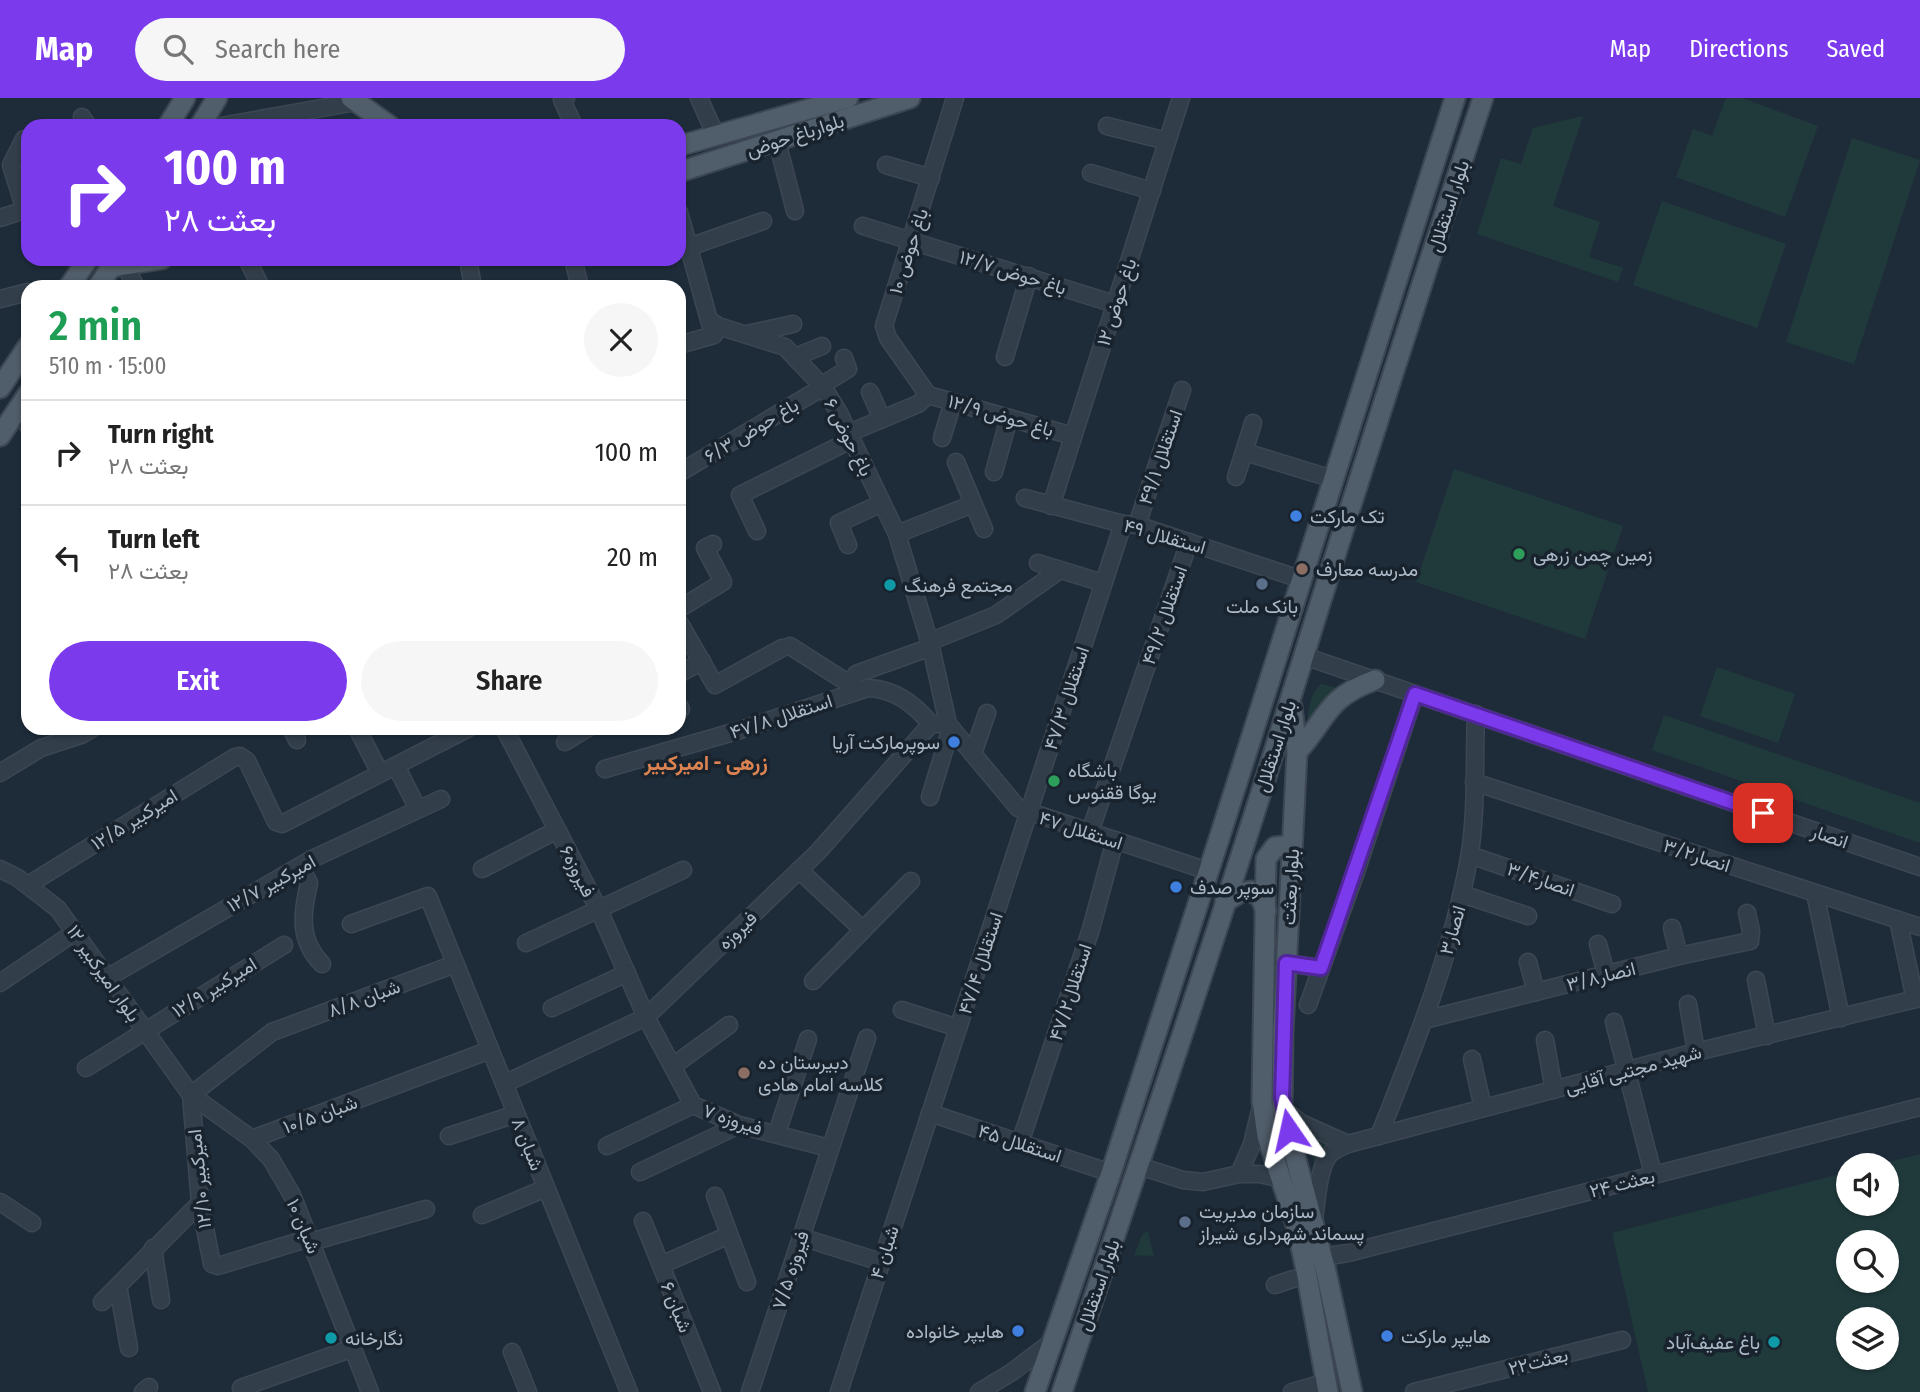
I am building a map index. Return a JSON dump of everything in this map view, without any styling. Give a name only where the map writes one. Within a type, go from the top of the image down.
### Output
[{"type":"main road","points":[[172,119],[186,98]]},
{"type":"main road","points":[[204,119],[217,98]]},
{"type":"main road","name":"بلوارباغ حوض","points":[[686,144],[848,98]]},
{"type":"main road","name":"بلوارباغ حوض","points":[[686,170],[777,141],[875,103],[910,98]]},
{"type":"main road","name":"بلوار استقلال","points":[[1035,1392],[1111,1173],[1303,580],[1332,480],[1455,98]]},
{"type":"main road","name":"بلوار استقلال","points":[[1062,1392],[1139,1166],[1484,99]]},
{"type":"main road","points":[[353,100],[380,119]]},
{"type":"main road","points":[[104,280],[116,266]]},
{"type":"main road","points":[[0,388],[21,356]]},
{"type":"main road","points":[[0,436],[21,413]]},
{"type":"main road","points":[[1347,438],[1370,445]]},
{"type":"main road","points":[[1297,752],[1336,701],[1358,686],[1375,680]]},
{"type":"main road","name":"بلوار بعثت","points":[[1291,699],[1297,752],[1283,1032],[1282,1108],[1314,1219],[1352,1392]]},
{"type":"main road","points":[[1219,839],[1240,853],[1265,892]]},
{"type":"main road","name":"بلوار بعثت","points":[[1292,852],[1284,846],[1275,847],[1266,859],[1262,1101],[1267,1136],[1297,1228],[1310,1285],[1327,1387]]},
{"type":"main road","points":[[1225,902],[1239,893],[1251,891],[1261,898],[1266,914]]},
{"type":"main road","points":[[1081,1260],[1104,1268]]},
{"type":"street","points":[[566,98],[562,100],[570,119]]},
{"type":"street","points":[[699,98],[716,136]]},
{"type":"street","name":"۱۰ باغ حوض","points":[[928,395],[888,338],[884,326],[956,98]]},
{"type":"street","name":"۱۲ باغ حوض","points":[[1051,506],[1181,98]]},
{"type":"street","points":[[257,119],[353,100]]},
{"type":"street","points":[[1107,126],[1167,141]]},
{"type":"street","points":[[777,141],[794,211]]},
{"type":"street","points":[[21,145],[11,165],[21,192]]},
{"type":"street","points":[[886,165],[931,178]]},
{"type":"street","points":[[1091,173],[1152,191]]},
{"type":"street","points":[[0,218],[21,211]]},
{"type":"street","points":[[689,247],[763,221]]},
{"type":"street","name":"۱۲/۷ باغ حوض","points":[[863,226],[1115,304]]},
{"type":"street","points":[[686,236],[713,335],[686,343]]},
{"type":"street","points":[[120,266],[131,280]]},
{"type":"street","points":[[1004,357],[1029,276]]},
{"type":"street","points":[[0,299],[21,294]]},
{"type":"street","name":"۶ باغ حوض","points":[[709,320],[718,326],[785,347],[822,386],[850,436],[897,534],[930,645]]},
{"type":"street","points":[[745,335],[793,324]]},
{"type":"street","points":[[795,357],[822,346]]},
{"type":"street","name":"۶/۳ باغ حوض","points":[[686,469],[848,369],[844,358]]},
{"type":"street","name":"۴۹/۱ استقلال","points":[[1103,583],[1130,524],[1182,390]]},
{"type":"street","points":[[870,391],[882,419]]},
{"type":"street","points":[[757,531],[740,495],[882,419],[918,404],[928,395]]},
{"type":"street","name":"۱۲/۹ باغ حوض","points":[[928,395],[1073,436]]},
{"type":"street","points":[[942,438],[953,402]]},
{"type":"street","points":[[994,472],[1009,418]]},
{"type":"street","points":[[1237,477],[1253,423]]},
{"type":"street","points":[[1245,452],[1332,480]]},
{"type":"street","points":[[956,461],[984,529]]},
{"type":"street","name":"۴۹ استقلال","points":[[1025,498],[1130,524],[1303,580]]},
{"type":"street","points":[[848,545],[839,523],[882,503]]},
{"type":"street","points":[[897,534],[973,504]]},
{"type":"street","name":"۴۹/۲ استقلال","points":[[1090,832],[1189,542]]},
{"type":"street","points":[[686,605],[723,582],[705,548],[713,544]]},
{"type":"street","points":[[1038,562],[1103,583]]},
{"type":"street","points":[[686,634],[715,685],[786,647],[858,682],[996,615],[1060,570]]},
{"type":"street","name":"۴۷/۳ استقلال","points":[[1029,813],[1103,583]]},
{"type":"street","name":"۴۷ استقلال","points":[[930,645],[949,726],[1018,808],[1208,871]]},
{"type":"street","name":"انصار","points":[[1304,656],[1920,867]]},
{"type":"street","points":[[686,670],[702,661]]},
{"type":"street","name":"۴۷/۸ استقلال","points":[[605,769],[737,731],[858,682],[882,688],[914,704],[931,724]]},
{"type":"street","points":[[1308,1005],[1356,872],[1415,694]]},
{"type":"street","points":[[974,754],[987,713]]},
{"type":"street","name":"انصار۳","points":[[1379,1136],[1424,1020],[1456,923],[1470,855],[1476,714]]},
{"type":"street","points":[[930,797],[949,726],[931,724]]},
{"type":"street","name":"فیروزه","points":[[504,1084],[646,1017],[818,852],[931,724]]},
{"type":"street","points":[[0,773],[40,748],[81,735]]},
{"type":"street","points":[[360,735],[380,774],[456,735]]},
{"type":"street","name":"فیروزه۶","points":[[508,735],[598,910],[646,1017]]},
{"type":"street","points":[[565,742],[577,735]]},
{"type":"street","name":"۱۲/۵ امیرکبیر","points":[[28,885],[235,757],[240,756],[247,761],[279,824],[380,774]]},
{"type":"street","points":[[396,766],[418,809]]},
{"type":"street","name":"انصار۳/۲","points":[[1474,782],[1920,927]]},
{"type":"street","name":"۱۲/۷ امیرکبیر","points":[[107,978],[300,866],[441,799]]},
{"type":"street","name":"۴۷/۴ استقلال","points":[[930,1113],[1029,813]]},
{"type":"street","points":[[482,869],[557,830]]},
{"type":"street","name":"استقلال۴۷/۲","points":[[1020,1143],[1091,929],[1115,840]]},
{"type":"street","name":"انصار۳/۴","points":[[1470,855],[1612,904]]},
{"type":"street","points":[[300,866],[309,883],[302,916],[303,931],[322,964]]},
{"type":"street","name":"۱۲ بلوار امیرکبیر","points":[[0,869],[28,885],[58,909],[191,1095]]},
{"type":"street","points":[[526,943],[683,870]]},
{"type":"street","points":[[799,870],[863,930]]},
{"type":"street","points":[[813,981],[911,881]]},
{"type":"street","points":[[1815,893],[1841,1018]]},
{"type":"street","points":[[1462,894],[1528,915]]},
{"type":"street","name":"۸ شبان","points":[[351,924],[428,896],[629,1392]]},
{"type":"street","name":"انصار۳/۸","points":[[1424,1020],[1679,956],[1750,941],[1747,914]]},
{"type":"street","points":[[1898,920],[1917,999]]},
{"type":"street","points":[[1672,928],[1679,956]]},
{"type":"street","points":[[0,983],[75,932]]},
{"type":"street","points":[[1598,944],[1606,974]]},
{"type":"street","name":"۱۲/۹ امیرکبیر","points":[[86,1068],[284,945]]},
{"type":"street","points":[[1528,962],[1536,992]]},
{"type":"street","points":[[1286,963],[1321,968]]},
{"type":"street","name":"۸/۸ شبان","points":[[191,1095],[272,1032],[455,964]]},
{"type":"street","points":[[552,1008],[627,973]]},
{"type":"street","points":[[1756,980],[1767,1036]]},
{"type":"street","name":"شهید مجتبی آقایی","points":[[1348,1144],[1696,1052],[1917,999]]},
{"type":"street","points":[[1688,1004],[1696,1052]]},
{"type":"street","points":[[902,1010],[958,1028]]},
{"type":"street","name":"۷ فیروزه","points":[[646,1017],[693,1105],[739,1125],[829,1148]]},
{"type":"street","points":[[1614,1022],[1653,1174]]},
{"type":"street","points":[[673,1066],[729,1025]]},
{"type":"street","points":[[777,1133],[808,1038]]},
{"type":"street","name":"۷/۵ فیروزه","points":[[750,1392],[867,1038]]},
{"type":"street","points":[[1545,1040],[1554,1090]]},
{"type":"street","name":"۱۰/۵ شبان","points":[[252,1139],[491,1051]]},
{"type":"street","points":[[1472,1059],[1483,1108]]},
{"type":"street","name":"۱۰ شبان","points":[[191,1095],[252,1139],[271,1160],[292,1195],[370,1392]]},
{"type":"street","name":"۱۲/۱۰ امیرکبیر","points":[[191,1095],[200,1203],[212,1264],[218,1266],[311,1240]]},
{"type":"street","points":[[1239,1174],[1252,1144],[1262,1101]]},
{"type":"street","points":[[607,1146],[693,1105]]},
{"type":"street","name":"بعثت ۲۴","points":[[1323,1257],[1348,1253],[1920,1107]]},
{"type":"street","points":[[1282,1108],[1301,1123],[1348,1144]]},
{"type":"street","name":"۴۵ استقلال","points":[[930,1113],[1111,1173]]},
{"type":"street","name":"۴ شبان","points":[[839,1392],[930,1113]]},
{"type":"street","points":[[449,1136],[516,1114]]},
{"type":"street","points":[[640,1172],[739,1125]]},
{"type":"street","points":[[1314,1219],[1325,1162],[1331,1153],[1348,1144]]},
{"type":"street","points":[[1139,1166],[1183,1180],[1203,1182],[1239,1174],[1260,1174],[1282,1179]]},
{"type":"street","points":[[482,1215],[546,1188]]},
{"type":"street","points":[[715,1196],[747,1282]]},
{"type":"street","points":[[0,1202],[32,1223]]},
{"type":"street","points":[[102,1302],[200,1203]]},
{"type":"street","points":[[311,1240],[426,1209]]},
{"type":"street","name":"۶ شبان","points":[[643,1221],[712,1392]]},
{"type":"street","points":[[661,1265],[729,1235]]},
{"type":"street","points":[[801,1237],[881,1262]]},
{"type":"street","points":[[153,1248],[161,1300]]},
{"type":"street","points":[[1275,1285],[1293,1279]]},
{"type":"street","points":[[118,1286],[129,1348]]},
{"type":"street","name":"بعثت۲۲","points":[[1414,1392],[1622,1340]]},
{"type":"street","points":[[979,1392],[1012,1372],[1053,1341]]},
{"type":"street","points":[[240,1388],[354,1348]]},
{"type":"street","points":[[512,1352],[528,1392]]},
{"type":"street","points":[[1292,1392],[1327,1387]]},
{"type":"green space","points":[[1726,98],[1742,98],[1818,126],[1785,217],[1676,177],[1693,129],[1712,136]]},
{"type":"green space","points":[[1583,116],[1553,206],[1600,222],[1589,257],[1623,268],[1618,282],[1477,234],[1501,158],[1521,164],[1533,128]]},
{"type":"green space","points":[[1852,138],[1920,160],[1854,364],[1786,342]]},
{"type":"green space","points":[[1662,201],[1786,244],[1757,328],[1633,285]]},
{"type":"green space","name":"زمین چمن زرهی","points":[[1454,469],[1623,526],[1585,639],[1416,582]]},
{"type":"green space","points":[[1717,667],[1795,694],[1778,743],[1700,716]]},
{"type":"green space","points":[[1321,684],[1337,688],[1307,725],[1312,698]]},
{"type":"green space","points":[[1664,715],[1920,803],[1920,843],[1652,750]]},
{"type":"green space","points":[[1307,1134],[1332,1143],[1314,1164]]},
{"type":"green space","points":[[1920,1154],[1920,1392],[1648,1392],[1612,1233],[1836,1175],[1836,1216],[1899,1216],[1899,1159]]},
{"type":"green space","points":[[1148,1232],[1154,1256],[1134,1255],[1143,1233]]},
{"type":"place","name":"تک مارکت","points":[[1296,516]]},
{"type":"place","name":"زمین چمن زرهی","points":[[1519,554]]},
{"type":"place","name":"مدرسه معارف","points":[[1302,569]]},
{"type":"place","name":"بانک ملت","points":[[1262,584]]},
{"type":"place","name":"مجتمع فرهنگ","points":[[890,585]]},
{"type":"place","name":"سوپرمارکت آریا","points":[[954,742]]},
{"type":"place","name":"باشگاه یوگا ققنوس","points":[[1054,781]]},
{"type":"place","name":"سوپر صدف","points":[[1176,887]]},
{"type":"place","name":"دبیرستان ده کلاسه امام هادی","points":[[744,1073]]},
{"type":"place","name":"سازمان مدیریت پسماند شهرداری شیراز","points":[[1185,1222]]},
{"type":"place","name":"هایپر خانواده","points":[[1018,1331]]},
{"type":"place","name":"هایپر مارکت","points":[[1387,1336]]},
{"type":"place","name":"نگارخانه","points":[[331,1338]]},
{"type":"place","name":"باغ عفیف‌آباد","points":[[1774,1342]]},
{"type":"district","name":"زرهی - امیرکبیر","points":[[706,763]]},
{"type":"route","points":[[1289,1130],[1282,1108],[1286,963],[1321,968],[1415,694],[1763,813]]}]
